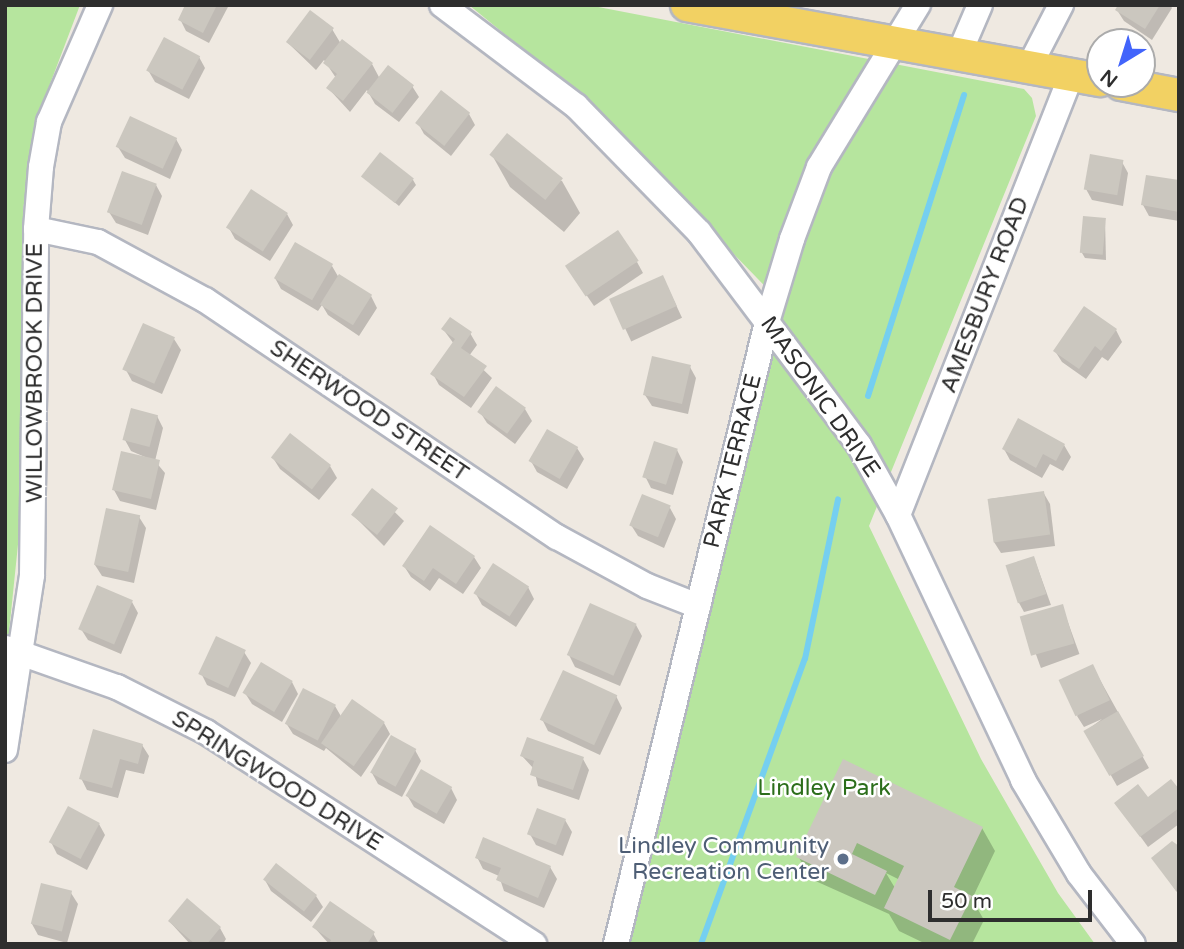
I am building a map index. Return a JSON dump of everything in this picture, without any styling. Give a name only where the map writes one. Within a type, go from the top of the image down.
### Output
[{"type":"main road","points":[[687,5],[1086,78]]},
{"type":"main road","points":[[1156,91],[1179,95]]},
{"type":"street","name":"WILLOWBROOK DRIVE","points":[[5,750],[13,650],[32,575],[36,229],[49,122],[100,5]]},
{"type":"street","name":"MASONIC DRIVE","points":[[442,5],[576,106],[699,232],[859,446],[898,515],[1023,780],[1079,874],[1133,944]]},
{"type":"street","name":"PARK TERRACE","points":[[615,944],[767,322],[819,167],[918,5]]},
{"type":"street","points":[[959,54],[980,5]]},
{"type":"street","points":[[1029,67],[1061,5]]},
{"type":"street","name":"AMESBURY ROAD","points":[[898,515],[1086,78]]},
{"type":"street","name":"SHERWOOD STREET","points":[[36,229],[98,242],[205,300],[557,537],[647,586],[698,606]]},
{"type":"street","name":"SPRINGWOOD DRIVE","points":[[13,650],[117,687],[206,732],[534,944]]},
{"type":"green space","points":[[5,5],[80,5],[36,121],[23,210],[24,486],[5,671]]},
{"type":"green space","name":"Lindley Park","points":[[469,5],[588,5],[1024,89],[1032,98],[1036,116],[869,526],[981,759],[1058,893],[1095,944],[630,944],[783,305],[582,97]]},
{"type":"building","points":[[185,5],[217,5],[203,33],[178,20]]},
{"type":"building","points":[[1118,5],[1160,5],[1146,28],[1115,10]]},
{"type":"building","points":[[310,10],[334,28],[310,60],[286,42]]},
{"type":"building","points":[[164,37],[200,56],[182,90],[146,71]]},
{"type":"building","points":[[342,39],[373,63],[343,101],[326,88],[337,74],[323,63]]},
{"type":"building","points":[[388,65],[414,85],[392,113],[366,93]]},
{"type":"building","points":[[441,90],[470,113],[444,146],[415,123]]},
{"type":"building","points":[[130,116],[177,138],[163,169],[116,147]]},
{"type":"building","points":[[507,133],[563,178],[545,200],[489,155]]},
{"type":"building","points":[[380,152],[414,178],[395,203],[361,176]]},
{"type":"building","points":[[1090,154],[1123,160],[1117,195],[1084,189]]},
{"type":"building","points":[[122,171],[157,184],[142,225],[107,212]]},
{"type":"building","points":[[1146,175],[1179,180],[1179,212],[1141,205]]},
{"type":"building","points":[[251,189],[288,213],[263,252],[226,228]]},
{"type":"building","points":[[1083,216],[1106,218],[1103,255],[1080,253]]},
{"type":"building","points":[[618,230],[639,261],[586,296],[565,266]]},
{"type":"building","points":[[295,242],[333,264],[312,300],[274,278]]},
{"type":"building","points":[[339,274],[372,295],[353,325],[320,305]]},
{"type":"building","points":[[663,275],[677,306],[623,330],[609,299]]},
{"type":"building","points":[[1084,306],[1117,329],[1101,351],[1095,346],[1079,369],[1053,351]]},
{"type":"building","points":[[450,317],[472,332],[461,348],[487,366],[464,397],[430,374],[455,339],[441,329]]},
{"type":"building","points":[[143,323],[175,337],[154,384],[122,370]]},
{"type":"building","points":[[652,356],[691,365],[682,404],[643,395]]},
{"type":"building","points":[[496,386],[526,408],[507,434],[477,412]]},
{"type":"building","points":[[131,408],[158,415],[150,447],[122,440]]},
{"type":"building","points":[[1018,418],[1065,444],[1056,461],[1043,454],[1036,468],[1002,449]]},
{"type":"building","points":[[547,429],[578,447],[560,479],[528,461]]},
{"type":"building","points":[[290,433],[331,465],[312,489],[271,457]]},
{"type":"building","points":[[654,441],[678,449],[666,485],[642,477]]},
{"type":"building","points":[[121,451],[160,460],[151,499],[112,490]]},
{"type":"building","points":[[372,488],[398,508],[377,535],[351,515]]},
{"type":"building","points":[[1044,491],[1050,535],[994,543],[988,499]]},
{"type":"building","points":[[642,494],[671,506],[658,537],[629,526]]},
{"type":"building","points":[[106,508],[140,515],[128,572],[94,565]]},
{"type":"building","points":[[430,525],[475,556],[456,584],[433,568],[424,581],[402,566]]},
{"type":"building","points":[[1034,556],[1046,594],[1018,603],[1005,565]]},
{"type":"building","points":[[493,563],[529,586],[509,617],[473,593]]},
{"type":"building","points":[[97,585],[133,600],[114,644],[78,629]]},
{"type":"building","points":[[590,603],[637,624],[613,676],[567,655]]},
{"type":"building","points":[[1063,604],[1074,643],[1031,656],[1020,616]]},
{"type":"building","points":[[216,636],[246,650],[228,688],[198,674]]},
{"type":"building","points":[[261,662],[293,681],[274,712],[242,693]]},
{"type":"building","points":[[1093,664],[1110,700],[1075,716],[1059,680]]},
{"type":"building","points":[[563,670],[617,695],[594,745],[540,720]]},
{"type":"building","points":[[303,688],[336,705],[318,740],[285,724]]},
{"type":"building","points":[[352,699],[385,722],[354,766],[321,743]]},
{"type":"building","points":[[1118,711],[1144,756],[1109,776],[1083,731]]},
{"type":"building","points":[[93,729],[143,744],[138,764],[120,759],[112,788],[79,779]]},
{"type":"building","points":[[391,735],[416,749],[396,787],[370,773]]},
{"type":"building","points":[[527,737],[584,757],[573,790],[530,775],[534,761],[520,756]]},
{"type":"building","points":[[843,759],[983,827],[954,887],[972,896],[950,940],[884,908],[904,866],[857,843],[852,854],[887,871],[875,895],[796,857]]},
{"type":"building","points":[[421,769],[452,787],[437,814],[406,796]]},
{"type":"building","points":[[1171,779],[1179,789],[1179,808],[1140,837],[1114,803],[1138,784],[1148,797]]},
{"type":"building","points":[[68,806],[100,823],[81,859],[49,842]]},
{"type":"building","points":[[537,808],[566,819],[556,845],[527,834]]},
{"type":"building","points":[[483,837],[551,866],[538,898],[496,880],[501,868],[475,858]]},
{"type":"building","points":[[1172,841],[1179,846],[1176,891],[1151,858]]},
{"type":"building","points":[[276,863],[317,895],[304,912],[263,880]]},
{"type":"building","points":[[41,883],[72,891],[62,931],[31,924]]},
{"type":"building","points":[[187,898],[221,927],[207,944],[195,944],[168,921]]},
{"type":"building","points":[[330,901],[375,932],[367,944],[329,944],[331,940],[312,927]]},
{"type":"waterway","points":[[868,396],[964,95]]},
{"type":"waterway","points":[[701,944],[805,659],[838,499]]},
{"type":"place","name":"Lindley Community Recreation Center","points":[[843,859]]}]
